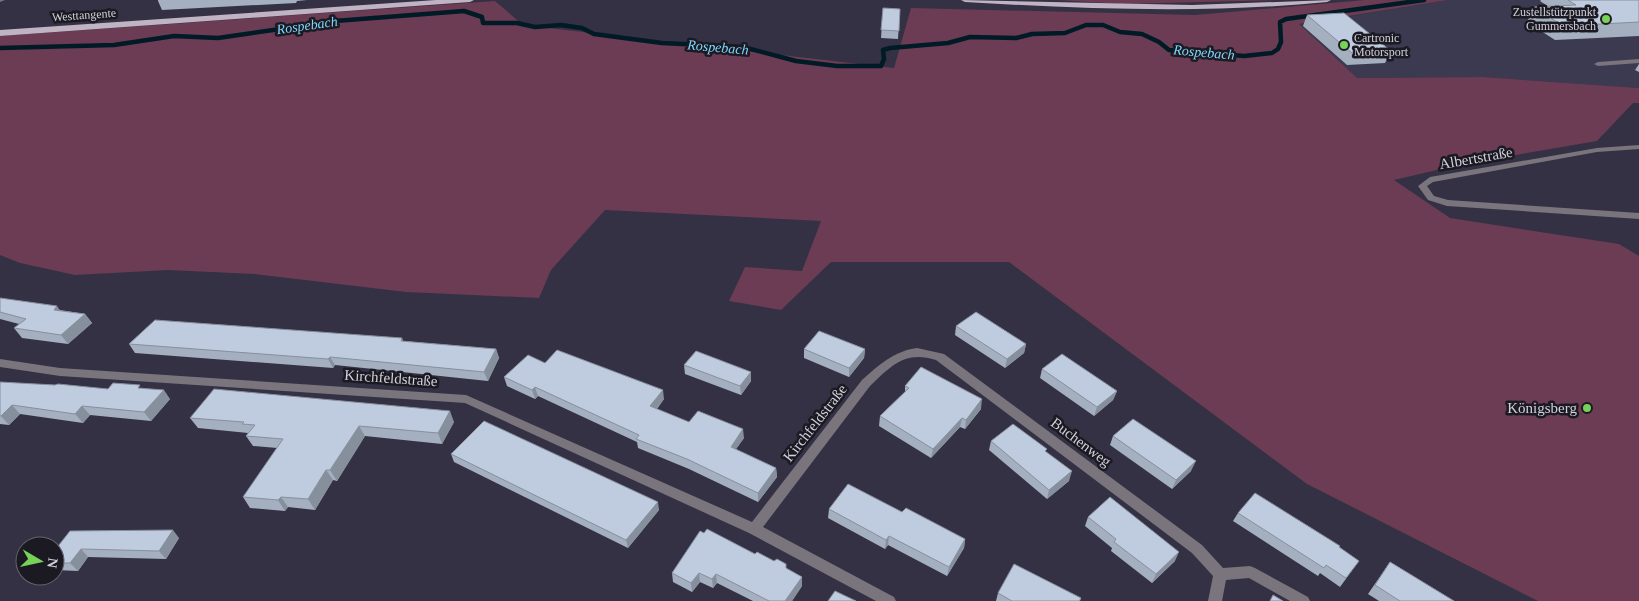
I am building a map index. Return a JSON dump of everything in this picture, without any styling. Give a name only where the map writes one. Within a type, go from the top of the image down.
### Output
[{"type":"main road","name":"Westtangente","points":[[0,33],[470,0]]},
{"type":"main road","points":[[965,0],[1145,8],[1211,8],[1328,0]]},
{"type":"street","points":[[1598,64],[1639,61]]},
{"type":"street","name":"Albertstraße","points":[[1639,147],[1597,150],[1430,180],[1422,186],[1431,198],[1446,202],[1639,216]]},
{"type":"street","name":"Kirchfeldstraße","points":[[754,529],[866,383],[888,362],[914,350]]},
{"type":"street","name":"Buchenweg","points":[[914,350],[940,357],[1197,549],[1220,574]]},
{"type":"street","name":"Kirchfeldstraße","points":[[0,363],[60,372],[466,399],[754,529],[889,601]]},
{"type":"street","points":[[1215,601],[1220,574],[1250,572],[1303,601]]},
{"type":"shaded area","points":[[1056,0],[1283,0],[1122,4]]},
{"type":"shaded area","points":[[1365,0],[1448,0],[1299,24],[1357,78],[1483,77],[1639,88],[1639,103],[1633,103],[1597,141],[1458,165],[1394,180],[1450,218],[1619,244],[1639,256],[1639,601],[1538,601],[1307,484],[1009,262],[831,262],[781,310],[729,301],[745,267],[802,271],[821,221],[605,210],[551,270],[539,298],[406,292],[254,274],[168,270],[75,275],[20,263],[0,255],[0,36],[495,1],[523,25],[894,68],[911,8],[1195,15]]},
{"type":"shaded area","points":[[1448,0],[1639,0],[1639,88],[1483,77],[1357,78],[1298,25]]},
{"type":"building","points":[[1568,0],[1639,0],[1639,22],[1563,26],[1534,7],[1576,5]]},
{"type":"building","points":[[883,8],[900,9],[899,31],[881,30]]},
{"type":"building","points":[[1344,13],[1391,51],[1352,53],[1307,15]]},
{"type":"building","points":[[0,298],[57,306],[54,310],[85,314],[61,335],[14,328],[26,319],[0,312]]},
{"type":"building","points":[[976,312],[1026,344],[1007,359],[956,326]]},
{"type":"building","points":[[155,320],[402,338],[401,341],[496,349],[484,372],[330,357],[328,359],[129,344]]},
{"type":"building","points":[[819,331],[865,349],[849,368],[804,349]]},
{"type":"building","points":[[557,350],[663,390],[650,406],[689,422],[698,411],[743,429],[731,447],[776,468],[758,493],[687,459],[636,439],[639,435],[535,387],[532,390],[504,377],[528,355],[545,363]]},
{"type":"building","points":[[696,351],[751,372],[740,386],[684,365]]},
{"type":"building","points":[[1062,354],[1117,391],[1097,407],[1042,369]]},
{"type":"building","points":[[921,367],[982,399],[966,420],[962,418],[933,449],[880,416],[909,388],[905,386]]},
{"type":"building","points":[[0,382],[58,384],[108,389],[113,383],[140,385],[138,388],[164,390],[144,412],[82,406],[75,414],[12,405],[0,416]]},
{"type":"building","points":[[214,389],[450,411],[438,433],[359,426],[330,470],[326,470],[308,499],[281,497],[278,500],[243,497],[283,439],[246,436],[255,425],[242,424],[244,422],[190,418]]},
{"type":"building","points":[[1133,419],[1196,461],[1176,480],[1113,436]]},
{"type":"building","points":[[484,421],[658,502],[626,540],[451,454]]},
{"type":"building","points":[[1013,424],[1047,449],[1045,451],[1072,471],[1049,490],[991,441]]},
{"type":"building","points":[[848,484],[902,512],[906,508],[965,539],[949,567],[889,536],[886,540],[829,509]]},
{"type":"building","points":[[1255,493],[1340,546],[1359,561],[1346,578],[1326,565],[1324,568],[1238,513]]},
{"type":"building","points":[[1110,497],[1179,552],[1156,574],[1114,542],[1116,539],[1088,517]]},
{"type":"building","points":[[707,529],[755,554],[757,552],[774,561],[777,559],[786,564],[786,568],[802,577],[785,601],[769,601],[716,574],[712,579],[699,573],[691,583],[672,573],[700,531],[704,533]]},
{"type":"building","points":[[173,530],[159,551],[81,549],[70,563],[65,563],[65,537],[70,531]]},
{"type":"building","points":[[1390,562],[1454,601],[1400,601],[1375,585]]},
{"type":"building","points":[[1014,564],[1081,598],[1079,601],[1012,601],[998,593]]},
{"type":"building","points":[[835,591],[856,601],[828,601]]},
{"type":"building","points":[[1273,595],[1283,601],[1270,601]]},
{"type":"waterway","name":"Rospebach","points":[[0,48],[114,45],[174,36],[218,38],[335,21],[464,11],[482,17],[483,23],[517,23],[535,27],[561,25],[582,28],[594,34],[662,43],[743,47],[796,61],[837,66],[881,66],[884,59],[883,50],[890,48],[948,43],[970,37],[1016,38],[1032,34],[1065,33],[1086,25],[1103,25],[1120,32],[1142,34],[1159,42],[1169,50],[1244,56],[1272,53],[1278,49],[1281,42],[1280,22],[1286,19],[1424,0]]},
{"type":"place","name":"Zustellstützpunkt Gummersbach","points":[[1606,19]]},
{"type":"place","name":"Cartronic Motorsport","points":[[1344,45]]},
{"type":"place","name":"Königsberg","points":[[1587,408]]}]
